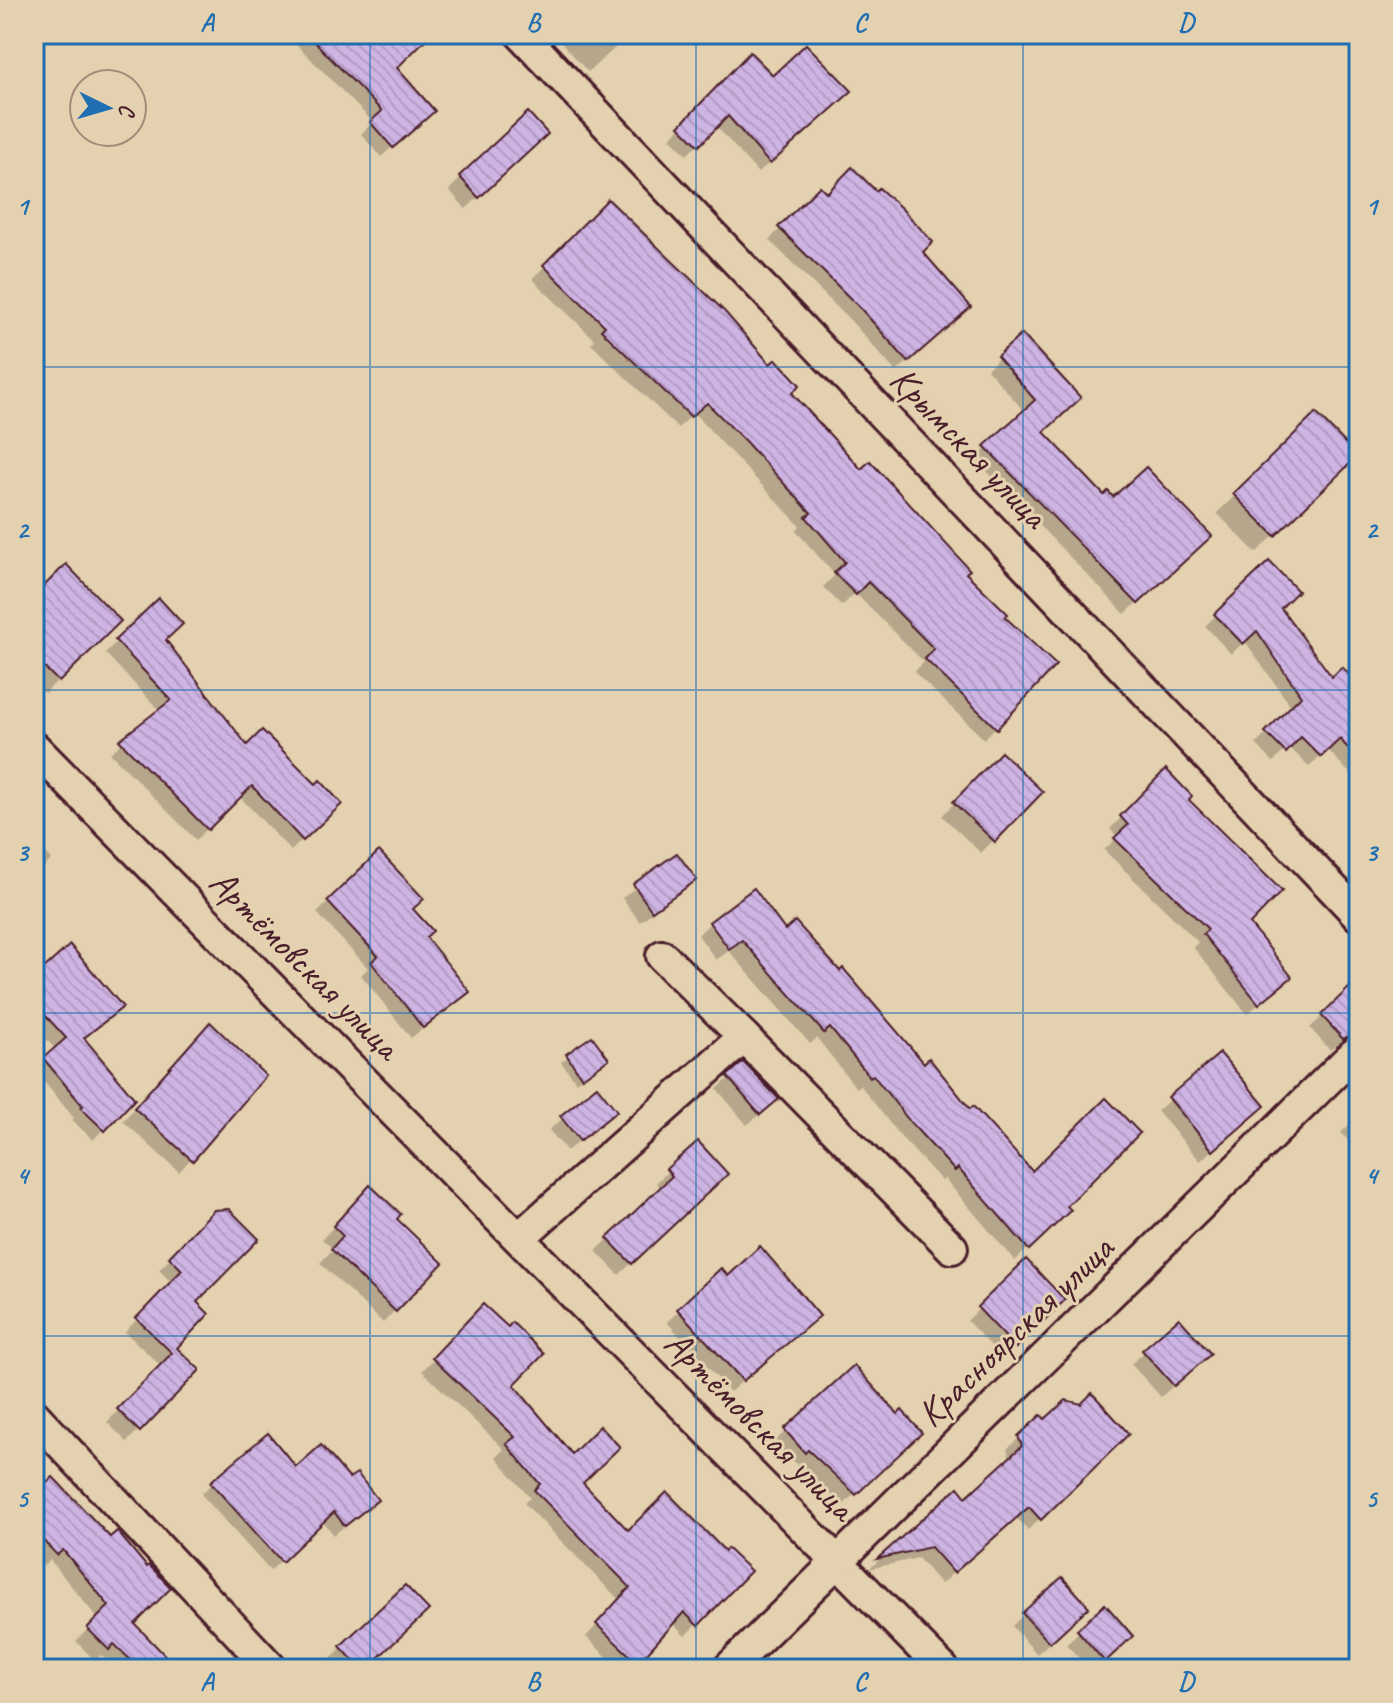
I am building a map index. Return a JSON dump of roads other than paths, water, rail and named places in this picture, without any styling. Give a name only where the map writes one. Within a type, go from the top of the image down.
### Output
[{"type":"street","name":"Крымская улица","points":[[521,34],[1359,916]]},
{"type":"street","name":"Артёмовская улица","points":[[34,747],[943,1669]]},
{"type":"street","points":[[662,956],[952,1248]]},
{"type":"street","points":[[519,1238],[744,1037]]},
{"type":"street","name":"Красноярская улица","points":[[728,1669],[1359,1049]]},
{"type":"street","points":[[34,1415],[272,1669]]}]
